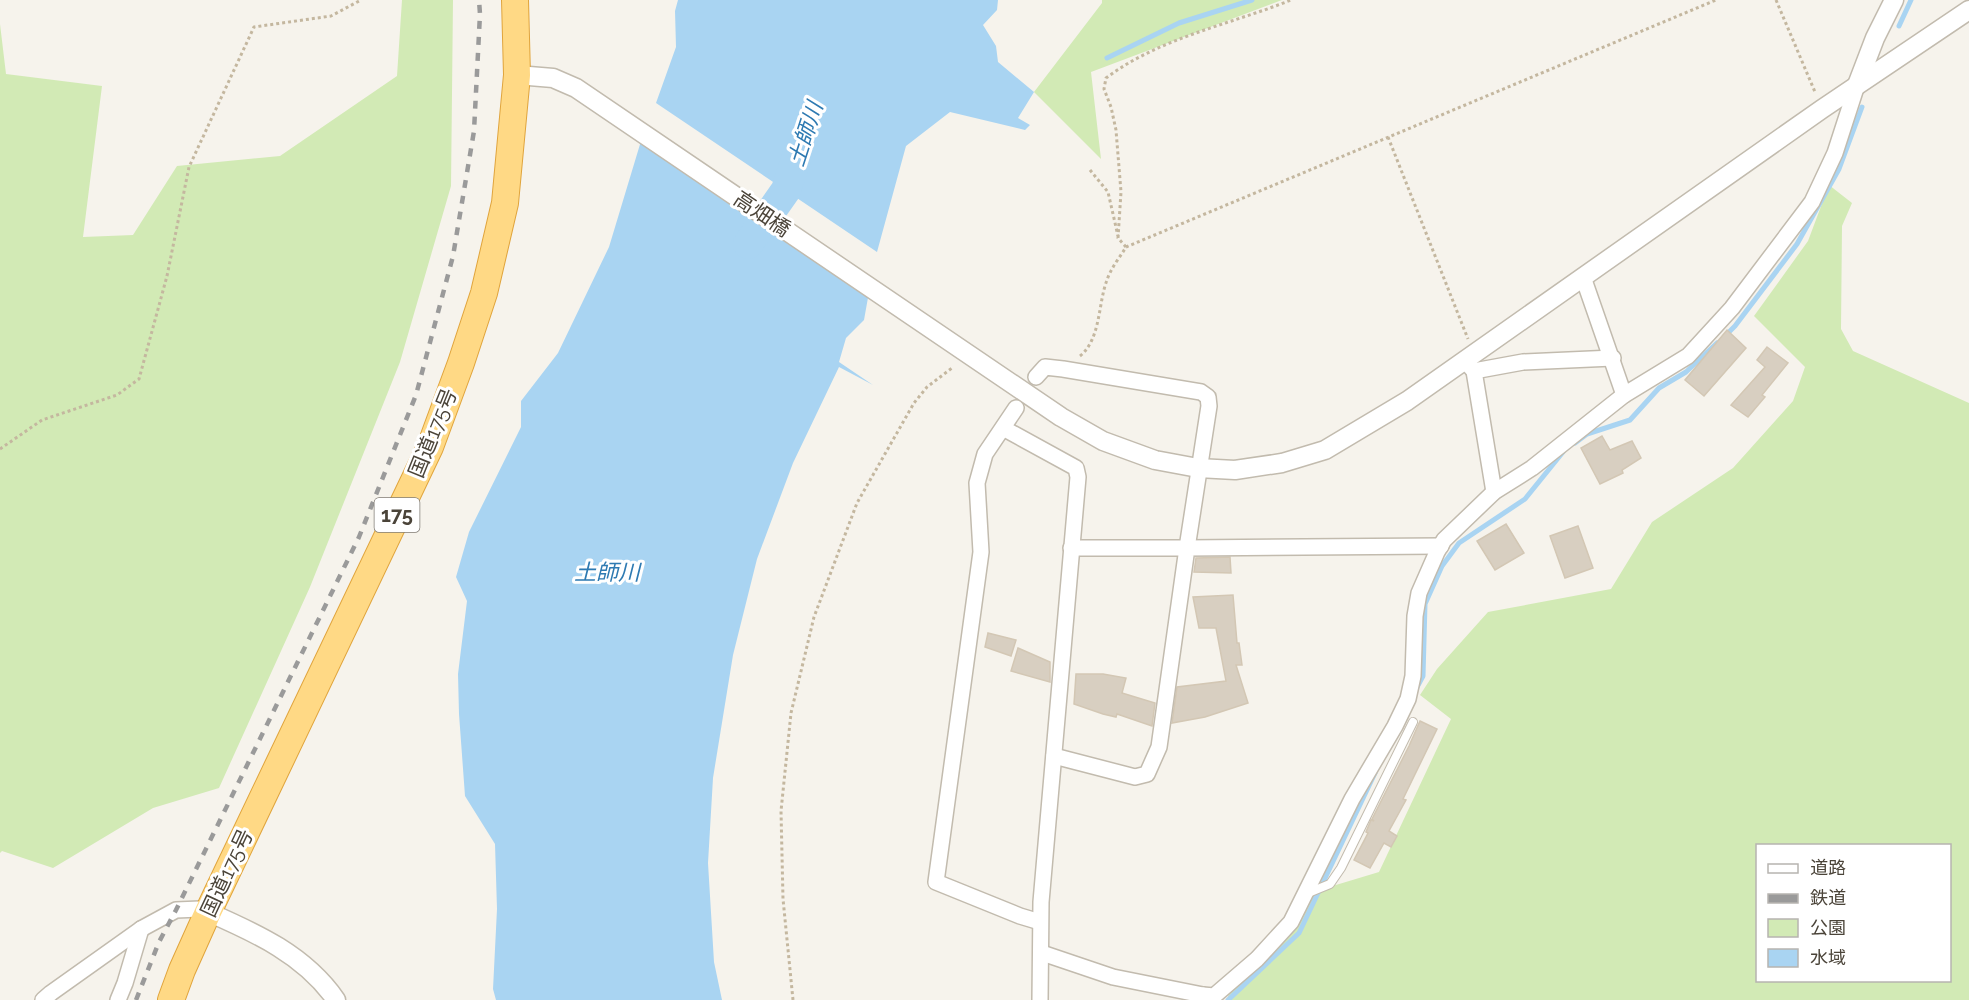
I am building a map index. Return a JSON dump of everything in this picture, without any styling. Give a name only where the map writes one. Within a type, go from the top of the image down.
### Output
[{"type":"highway","name":"国道175号","points":[[171,1000],[208,912],[430,447],[484,293],[506,203],[517,75],[515,0]]},
{"type":"street","points":[[1042,953],[1113,977],[1204,998],[1214,996],[1257,959],[1290,922],[1352,799],[1395,726],[1408,699],[1413,676],[1415,616],[1419,593],[1444,540],[1494,492],[1532,468],[1624,395],[1688,356],[1732,308],[1812,202],[1835,153],[1857,85],[1893,0]]},
{"type":"street","name":"高畑橋","points":[[517,75],[553,78],[576,88],[1061,417],[1103,441],[1155,460],[1198,468],[1235,470],[1282,463],[1325,450],[1407,401],[1822,109],[1969,10]]},
{"type":"street","points":[[1583,277],[1624,395]]},
{"type":"street","points":[[1494,492],[1470,358],[1522,362],[1613,358]]},
{"type":"street","points":[[1036,377],[1045,367],[1201,392],[1208,397],[1209,406],[1186,548],[1159,747],[1147,774],[1135,777],[1054,756]]},
{"type":"street","points":[[1016,408],[986,454],[977,483],[981,552],[936,882],[1040,922]]},
{"type":"street","points":[[1003,428],[1076,468],[1078,477],[1040,922],[1042,953],[1040,1000]]},
{"type":"street","points":[[1071,548],[1441,546]]},
{"type":"street","points":[[44,1000],[141,929],[176,910],[200,909],[248,930],[291,954],[326,986],[336,1000]]},
{"type":"street","points":[[118,1000],[141,929]]},
{"type":"lane","points":[[1305,894],[1330,884],[1341,868],[1413,722]]},
{"type":"path","points":[[0,448],[42,420],[117,395],[139,379],[167,276],[189,167],[254,27],[331,16],[361,0]]},
{"type":"path","points":[[1118,238],[1121,192],[1116,130],[1104,89],[1106,78],[1151,51],[1180,38],[1250,16],[1291,0]]},
{"type":"path","points":[[1063,369],[1088,350],[1107,279],[1126,247],[1716,0]]},
{"type":"path","points":[[1776,0],[1822,109]]},
{"type":"path","points":[[1388,137],[1470,358]]},
{"type":"path","points":[[1090,170],[1108,192],[1118,238],[1126,247]]},
{"type":"path","points":[[793,1000],[783,899],[781,811],[791,713],[814,617],[856,503],[914,403],[927,387],[952,368]]},
{"type":"green space","points":[[402,0],[453,0],[451,186],[400,362],[310,587],[219,788],[153,808],[53,868],[2,851],[0,853],[0,24],[6,74],[102,86],[83,237],[133,235],[177,166],[280,156],[397,76]]},
{"type":"green space","points":[[1102,0],[1282,0],[1091,72],[1101,159],[1034,92]]},
{"type":"green space","points":[[1829,185],[1852,203],[1842,226],[1841,329],[1853,351],[1969,403],[1969,1000],[1228,1000],[1228,996],[1306,894],[1379,872],[1451,719],[1420,695],[1437,669],[1488,612],[1611,589],[1652,522],[1733,468],[1793,401],[1805,367],[1754,316],[1808,241]]},
{"type":"water","name":"土師川","points":[[678,0],[998,0],[997,10],[983,25],[996,46],[998,62],[1034,92],[1018,118],[1030,125],[1025,130],[950,112],[906,146],[877,252],[656,103],[676,47],[675,11]]},
{"type":"water","name":"土師川","points":[[641,141],[869,292],[864,320],[846,338],[839,362],[873,385],[839,367],[793,463],[757,559],[733,655],[713,778],[708,863],[714,962],[722,1000],[496,1000],[493,989],[497,909],[495,844],[465,796],[458,674],[467,601],[456,577],[469,532],[521,427],[521,401],[558,353],[609,247]]},
{"type":"building","points":[[1727,330],[1746,348],[1704,396],[1685,380]]},
{"type":"building","points":[[1767,347],[1788,363],[1762,395],[1765,397],[1748,417],[1731,405],[1765,367],[1757,360]]},
{"type":"building","points":[[1602,436],[1610,450],[1632,441],[1641,458],[1622,470],[1623,473],[1600,484],[1581,448]]},
{"type":"building","points":[[1506,524],[1524,553],[1495,570],[1477,541]]},
{"type":"building","points":[[1578,526],[1593,568],[1565,578],[1550,536]]},
{"type":"building","points":[[1230,557],[1231,573],[1194,572],[1196,558]]},
{"type":"building","points":[[1233,595],[1237,643],[1239,643],[1242,665],[1236,665],[1248,703],[1205,717],[1172,723],[1177,687],[1226,681],[1216,628],[1199,628],[1193,597]]},
{"type":"building","points":[[988,633],[1016,640],[1011,656],[985,647]]},
{"type":"building","points":[[1018,648],[1050,662],[1050,682],[1011,671]]},
{"type":"building","points":[[1076,674],[1103,674],[1126,678],[1122,693],[1155,703],[1152,726],[1117,714],[1116,717],[1103,714],[1074,704]]},
{"type":"building","points":[[1420,721],[1437,729],[1403,799],[1406,800],[1389,831],[1397,836],[1391,847],[1384,843],[1370,868],[1354,860],[1368,833],[1366,832],[1371,820],[1374,821],[1372,819]]},
{"type":"waterway","points":[[1107,58],[1179,23],[1252,0]]},
{"type":"waterway","points":[[1899,26],[1911,0]]},
{"type":"waterway","points":[[1724,337],[1735,326],[1797,244],[1839,169],[1862,107]]},
{"type":"waterway","name":"土師川","points":[[748,244],[786,190],[798,153]]},
{"type":"waterway","points":[[1575,443],[1587,434],[1630,420],[1659,388],[1686,372],[1717,343]]},
{"type":"waterway","points":[[1416,689],[1423,676],[1425,604],[1442,566],[1459,543],[1525,499],[1563,452]]},
{"type":"waterway","points":[[1228,1000],[1299,933],[1375,773]]},
{"type":"railway","points":[[136,1000],[159,942],[359,537],[416,395],[453,256],[474,131],[479,0]]}]
